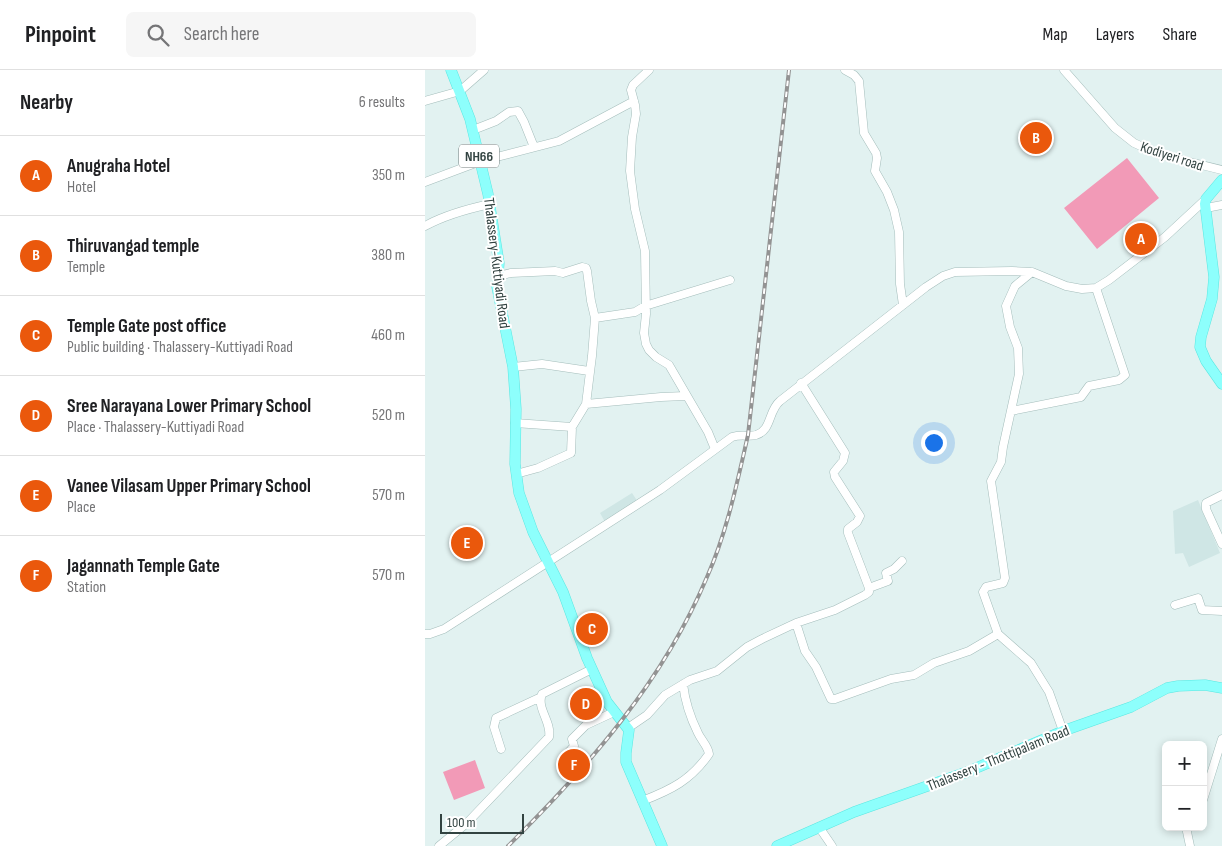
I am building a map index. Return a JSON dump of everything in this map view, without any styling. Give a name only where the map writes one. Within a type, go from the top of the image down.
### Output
[{"type":"main road","name":"Thalassery-Kuttiyadi Road","points":[[451,70],[473,130],[490,204],[487,217],[499,263],[497,287],[513,367],[516,474],[523,507],[547,562],[563,592],[592,669],[607,702],[628,728]]},
{"type":"main road","points":[[1222,180],[1206,203],[1214,277],[1212,299],[1200,347],[1206,361],[1222,384]]},
{"type":"main road","name":"Thalassery - Thottipalam Road","points":[[777,846],[854,812],[967,772],[1063,731],[1131,707],[1167,688],[1205,685],[1222,688]]},
{"type":"main road","points":[[628,728],[627,762],[662,846]]},
{"type":"street","points":[[425,102],[459,91],[484,70]]},
{"type":"street","points":[[649,70],[633,85],[631,90],[636,114],[631,138],[630,171],[635,209],[645,251],[644,334],[649,350],[669,366],[708,432],[715,449]]},
{"type":"street","points":[[845,70],[854,75],[859,81],[864,134],[877,153],[875,171],[887,192],[894,210],[899,232],[900,284],[903,305]]},
{"type":"street","name":"Kodiyeri road","points":[[1064,70],[1115,128],[1134,143],[1161,155],[1222,170]]},
{"type":"street","points":[[425,182],[481,160],[559,140],[634,100]]},
{"type":"street","points":[[473,130],[497,121],[509,112],[518,111],[534,147]]},
{"type":"street","points":[[425,634],[444,629],[659,490],[737,435],[757,434],[767,428],[771,413],[777,404],[801,383],[943,276],[955,272],[1032,272],[1065,286],[1082,289],[1096,288],[1165,237],[1206,203],[1222,205]]},
{"type":"street","points":[[425,226],[435,220],[467,209],[490,204]]},
{"type":"street","points":[[498,276],[511,273],[555,271],[563,273],[581,267],[586,268],[595,318],[587,404],[572,427],[571,453],[538,468],[516,474]]},
{"type":"street","points":[[1032,272],[1015,286],[1006,306],[1018,348],[1019,374],[1001,462],[991,481],[1005,578],[1001,584],[986,587],[983,592],[999,634],[1031,663],[1049,692],[1063,731]]},
{"type":"street","points":[[595,318],[635,312],[645,306],[731,280]]},
{"type":"street","points":[[1011,411],[1081,397],[1089,386],[1119,380],[1125,375],[1096,288]]},
{"type":"street","points":[[513,367],[542,364],[589,371]]},
{"type":"street","points":[[628,728],[647,715],[665,695],[690,680],[717,671],[747,648],[776,632],[842,607],[869,592],[848,533],[848,529],[857,522],[860,516],[835,477],[834,472],[843,461],[845,453],[801,383]]},
{"type":"street","points":[[587,404],[661,396],[685,396]]},
{"type":"street","points":[[515,423],[572,427]]},
{"type":"street","points":[[1222,495],[1206,503],[1206,509],[1222,544]]},
{"type":"street","points":[[869,588],[888,581],[886,573],[894,569],[902,561]]},
{"type":"street","points":[[1175,605],[1197,598],[1202,610],[1222,611]]},
{"type":"street","points":[[796,623],[805,651],[816,667],[831,699],[891,679],[914,675],[934,663],[969,651],[999,634]]},
{"type":"street","points":[[439,846],[467,823],[549,737],[550,731],[539,700],[542,694],[592,669]]},
{"type":"street","points":[[642,801],[680,785],[691,776],[709,754],[709,750],[691,718],[685,700],[683,684]]},
{"type":"street","points":[[501,750],[494,727],[496,718],[541,697]]},
{"type":"street","points":[[562,760],[574,746],[572,739],[586,725],[614,712]]},
{"type":"street","points":[[1207,787],[1222,739]]},
{"type":"street","points":[[819,827],[832,846]]},
{"type":"street","points":[[1187,831],[1190,846]]},
{"type":"shaded area","points":[[1127,158],[1159,198],[1097,249],[1064,208]]},
{"type":"shaded area","points":[[632,493],[638,502],[605,522],[600,513]]},
{"type":"shaded area","points":[[1198,500],[1220,553],[1189,567],[1183,553],[1175,554],[1173,511]]},
{"type":"shaded area","points":[[475,760],[485,788],[454,800],[443,772]]},
{"type":"railway","points":[[508,846],[595,754],[646,687],[669,652],[689,615],[714,560],[731,507],[748,435],[789,70]]},
{"type":"place","name":"Thiruvangad temple","points":[[1036,138]]},
{"type":"place","name":"Anugraha Hotel","points":[[1141,239]]},
{"type":"place","name":"Vanee Vilasam Upper Primary School","points":[[467,543]]},
{"type":"place","name":"Temple Gate post office","points":[[592,629]]},
{"type":"place","name":"Sree Narayana Lower Primary School","points":[[586,704]]},
{"type":"place","name":"Jagannath Temple Gate","points":[[574,765]]}]
